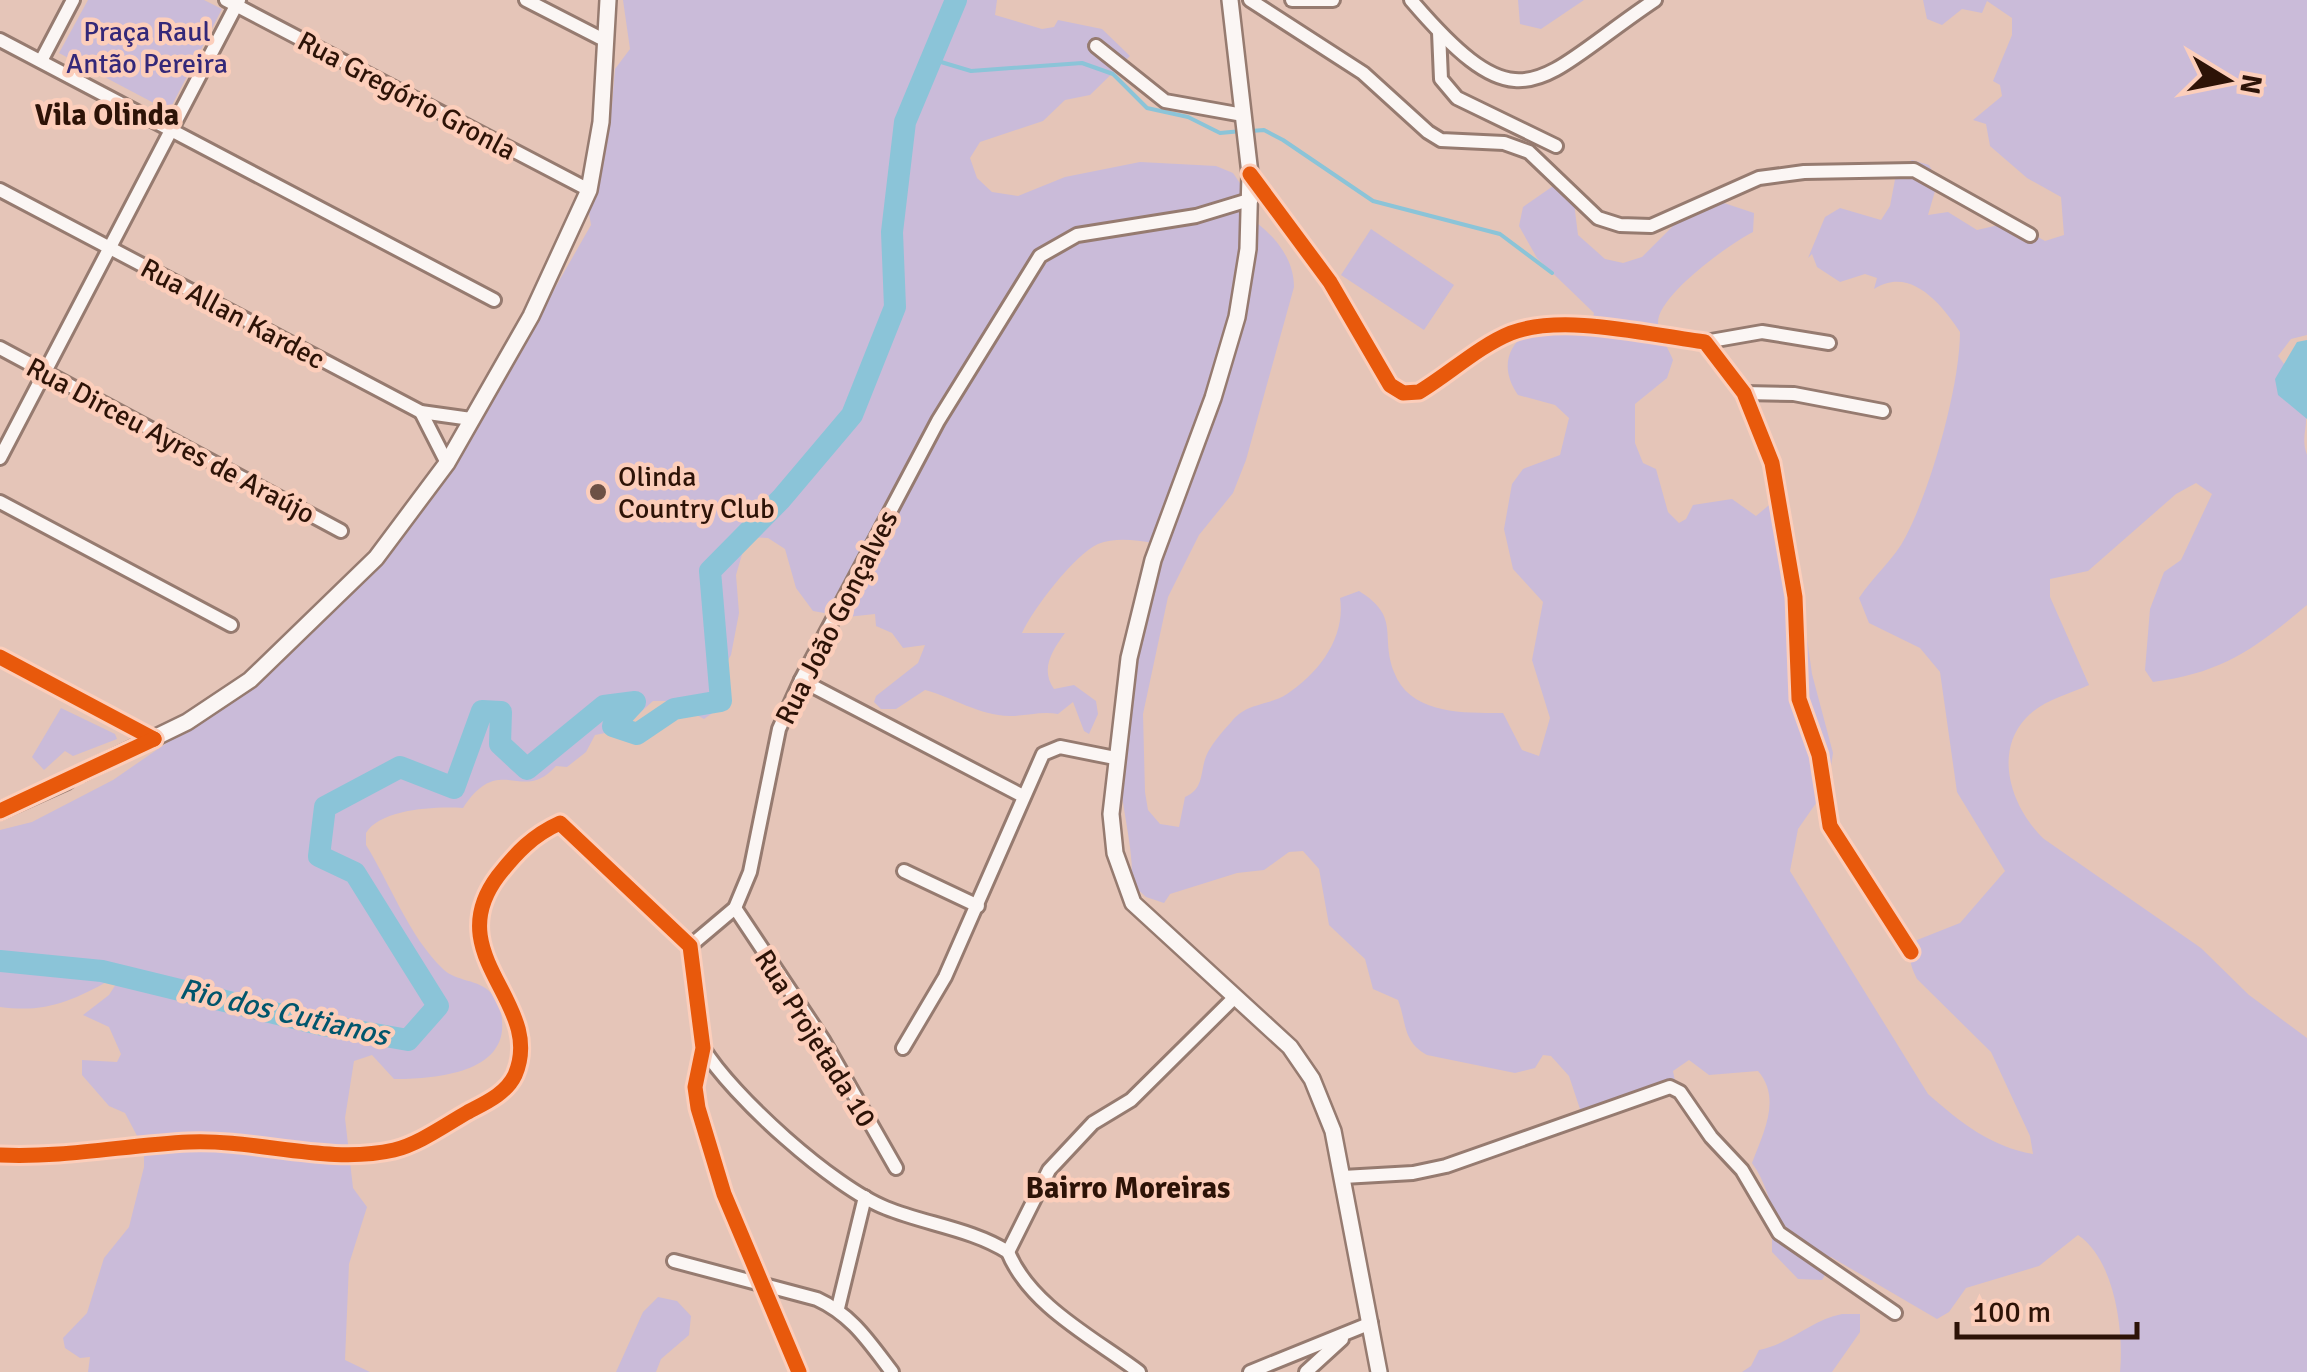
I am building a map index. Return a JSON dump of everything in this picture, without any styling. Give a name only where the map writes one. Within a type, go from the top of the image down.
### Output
[{"type":"main road","points":[[0,811],[154,738],[234,691],[302,632],[376,558],[447,463],[531,316],[589,190],[601,122],[608,0]]},
{"type":"main road","points":[[1230,0],[1252,199],[1238,317],[1213,398],[1153,560],[1130,658],[1111,814],[1123,884],[1144,916],[1290,1047],[1312,1078],[1334,1131],[1379,1372]]},
{"type":"street","points":[[41,61],[73,0]]},
{"type":"street","points":[[526,0],[606,41]]},
{"type":"street","points":[[1250,0],[1363,73],[1428,132],[1442,140],[1504,143],[1529,152],[1598,218],[1620,226],[1664,221],[1759,178],[1804,172],[1914,170],[2030,235]]},
{"type":"street","points":[[1292,0],[1334,0]]},
{"type":"street","points":[[1411,0],[1470,64],[1498,79],[1522,82],[1561,66],[1655,0]]},
{"type":"street","points":[[0,458],[234,2]]},
{"type":"street","name":"Rua Gregório Gronla","points":[[234,2],[589,190]]},
{"type":"street","points":[[1439,32],[1441,78],[1457,98],[1556,146]]},
{"type":"street","points":[[0,40],[494,300]]},
{"type":"street","points":[[1096,46],[1166,100],[1244,117]]},
{"type":"street","points":[[1250,174],[1330,282],[1390,385],[1404,393],[1419,392],[1507,335],[1531,327],[1562,325],[1705,342],[1762,332],[1829,343]]},
{"type":"street","name":"Rua Allan Kardec","points":[[0,190],[421,412],[471,419]]},
{"type":"street","name":"Rua João Gonçalves","points":[[690,946],[734,908],[750,872],[775,742],[801,680],[938,421],[1040,256],[1077,235],[1196,216],[1252,199]]},
{"type":"street","points":[[1705,342],[1744,394],[1772,463],[1795,597],[1799,699],[1819,756],[1830,826],[1911,952]]},
{"type":"street","name":"Rua Dirceu Ayres de Araújo","points":[[0,348],[342,531]]},
{"type":"street","points":[[1744,394],[1794,394],[1883,411]]},
{"type":"street","points":[[421,412],[447,463]]},
{"type":"street","points":[[0,502],[230,625]]},
{"type":"street","points":[[0,657],[154,738]]},
{"type":"street","points":[[801,680],[1022,796]]},
{"type":"street","points":[[903,1048],[945,977],[1043,754],[1051,748],[1115,758]]},
{"type":"street","points":[[0,1155],[48,1158],[192,1142],[362,1155],[398,1149],[501,1094],[515,1075],[519,1052],[515,1021],[481,950],[481,899],[519,849],[560,822],[690,946],[703,1048],[695,1086],[698,1108],[724,1194],[799,1372]]},
{"type":"street","points":[[904,870],[978,906]]},
{"type":"street","name":"Rua Projetada 10","points":[[734,908],[823,1040],[896,1168]]},
{"type":"street","points":[[1008,1252],[1050,1170],[1093,1123],[1131,1100],[1235,997]]},
{"type":"street","points":[[703,1048],[712,1064],[815,1162],[866,1197],[1008,1252],[1020,1278],[1043,1301],[1140,1372]]},
{"type":"street","points":[[1344,1177],[1446,1166],[1670,1086],[1680,1092],[1711,1137],[1742,1170],[1780,1233],[1895,1312]]},
{"type":"street","points":[[838,1308],[866,1197]]},
{"type":"street","points":[[674,1261],[838,1308],[855,1322],[892,1372]]},
{"type":"street","points":[[1250,1372],[1371,1323]]},
{"type":"street","points":[[1306,1372],[1348,1334]]},
{"type":"green space","name":"Praça Raul Antão Pereira","points":[[88,0],[204,0],[222,9],[169,111],[59,53]]},
{"type":"green space","points":[[623,0],[997,0],[995,15],[1042,29],[1054,27],[1058,20],[1102,29],[1130,56],[1090,95],[1065,100],[1043,121],[980,142],[970,158],[977,178],[992,192],[1018,196],[1065,177],[1140,162],[1216,166],[1233,173],[1244,189],[1240,211],[1260,225],[1284,252],[1294,287],[1246,460],[1233,493],[1199,535],[1168,597],[1143,714],[1145,792],[1148,810],[1160,824],[1179,827],[1185,797],[1196,789],[1208,752],[1238,715],[1287,694],[1310,676],[1334,640],[1340,598],[1359,591],[1372,600],[1385,618],[1394,672],[1412,697],[1440,709],[1503,713],[1522,750],[1539,756],[1550,718],[1532,660],[1543,602],[1513,569],[1504,529],[1512,484],[1523,469],[1560,455],[1569,418],[1555,405],[1518,395],[1509,377],[1508,360],[1515,344],[1530,330],[1571,335],[1590,332],[1594,313],[1537,258],[1519,226],[1523,207],[1556,184],[1573,195],[1578,235],[1605,259],[1623,263],[1642,257],[1683,216],[1718,201],[1754,213],[1753,232],[1696,272],[1661,312],[1658,327],[1673,360],[1667,378],[1635,404],[1635,443],[1643,463],[1656,469],[1668,512],[1679,523],[1686,519],[1693,505],[1732,499],[1756,516],[1775,500],[1791,523],[1812,674],[1833,753],[1828,786],[1798,829],[1790,871],[1928,1094],[1990,1139],[2033,1154],[2030,1136],[1991,1052],[1917,979],[1912,969],[1910,954],[1917,940],[1960,923],[2005,871],[1957,792],[1940,672],[1920,648],[1869,623],[1859,598],[1901,545],[1925,491],[1950,408],[1960,332],[1935,300],[1913,285],[1888,283],[1874,289],[1877,278],[1865,274],[1840,282],[1817,267],[1812,254],[1808,258],[1825,217],[1840,208],[1881,220],[1890,206],[1897,169],[1912,160],[1929,165],[1938,181],[1928,215],[1948,212],[1977,230],[2012,222],[2045,241],[2064,235],[2061,197],[2027,178],[1990,146],[1986,124],[1973,120],[2002,96],[2000,85],[1993,81],[2012,35],[2012,18],[1987,1],[1982,13],[1962,9],[1942,25],[1927,19],[1923,0],[2307,0],[2307,335],[2291,339],[2278,356],[2296,384],[2306,415],[2307,605],[2236,657],[2199,672],[2153,682],[2145,670],[2150,609],[2164,572],[2181,560],[2212,494],[2196,483],[2176,494],[2088,571],[2050,579],[2050,597],[2089,685],[2032,712],[2016,732],[2009,764],[2023,813],[2044,839],[2201,948],[2249,995],[2307,1038],[2307,1372],[2120,1372],[2118,1317],[2109,1279],[2091,1246],[2078,1235],[2039,1266],[1966,1288],[1949,1312],[1937,1319],[1831,1257],[1824,1257],[1829,1268],[1822,1280],[1798,1279],[1772,1252],[1772,1236],[1782,1231],[1752,1163],[1770,1105],[1769,1093],[1758,1071],[1709,1075],[1689,1060],[1673,1071],[1677,1091],[1673,1096],[1644,1087],[1600,1113],[1581,1112],[1569,1076],[1551,1056],[1543,1055],[1535,1068],[1515,1073],[1419,1050],[1409,1038],[1398,1000],[1373,989],[1365,959],[1329,925],[1319,869],[1303,851],[1289,852],[1264,870],[1237,873],[1170,894],[1164,903],[1146,897],[1132,884],[1120,752],[1153,543],[1111,540],[1088,550],[1055,584],[1022,633],[1065,633],[1052,653],[1048,674],[1054,689],[1074,685],[1096,701],[1098,714],[1089,734],[1084,731],[1073,702],[1058,714],[1010,716],[925,690],[896,709],[881,709],[874,702],[876,696],[918,663],[925,645],[903,648],[892,633],[876,626],[875,614],[847,617],[813,611],[796,588],[785,549],[768,538],[747,537],[736,575],[739,613],[731,655],[721,671],[721,707],[704,719],[671,701],[653,701],[621,730],[595,735],[586,752],[567,767],[556,766],[532,781],[488,783],[463,808],[396,814],[373,825],[366,833],[366,845],[420,941],[448,973],[491,993],[502,1021],[500,1039],[493,1052],[480,1063],[446,1075],[394,1079],[372,1055],[354,1061],[345,1118],[353,1188],[367,1207],[349,1264],[345,1360],[370,1372],[88,1372],[90,1357],[80,1358],[65,1348],[63,1338],[87,1313],[104,1258],[129,1227],[144,1167],[144,1149],[125,1113],[109,1106],[82,1075],[82,1060],[117,1062],[121,1054],[109,1027],[83,1015],[109,995],[116,984],[110,980],[70,1000],[44,1007],[0,1007],[0,830],[32,822],[113,780],[242,691],[314,618],[344,600],[414,520],[455,463],[591,225],[589,213],[612,105],[615,69],[630,49]]},
{"type":"green space","points":[[1518,0],[1584,0],[1541,29],[1520,24]]},
{"type":"green space","points":[[1371,229],[1454,285],[1424,330],[1341,275]]},
{"type":"green space","points":[[61,708],[115,734],[117,739],[73,756],[65,751],[44,770],[32,757]]},
{"type":"green space","points":[[658,1297],[677,1301],[691,1316],[689,1335],[661,1359],[656,1372],[616,1372],[643,1312]]},
{"type":"green space","points":[[1842,1314],[1860,1314],[1860,1332],[1832,1372],[1742,1372],[1751,1366],[1759,1350]]},
{"type":"water","points":[[2307,340],[2307,419],[2278,395],[2275,379],[2297,342]]},
{"type":"waterway","name":"Rio dos Cutianos","points":[[0,961],[102,971],[323,1025],[408,1040],[438,1006],[355,873],[319,856],[325,807],[400,767],[454,788],[482,711],[501,712],[500,744],[527,769],[604,706],[635,702],[613,726],[637,734],[674,709],[721,701],[710,571],[781,499],[852,415],[895,307],[892,232],[905,122],[956,0]]},
{"type":"waterway","points":[[931,59],[971,71],[1082,63],[1113,74],[1147,108],[1188,117],[1220,133],[1242,131]]},
{"type":"waterway","points":[[1251,131],[1264,130],[1283,140],[1373,201],[1500,234],[1552,273]]},
{"type":"cycle path","points":[[1250,174],[1330,282],[1390,385],[1403,393],[1419,392],[1487,345],[1532,327],[1606,327],[1705,342],[1744,393],[1772,463],[1795,597],[1799,699],[1819,755],[1830,826],[1911,952]]},
{"type":"cycle path","points":[[0,657],[154,739]]},
{"type":"cycle path","points":[[0,811],[154,739]]},
{"type":"cycle path","points":[[0,1155],[48,1155],[189,1142],[369,1154],[413,1143],[488,1101],[511,1082],[521,1049],[517,1025],[485,955],[480,931],[483,905],[498,876],[518,852],[560,823],[690,946],[703,1048],[695,1087],[698,1108],[724,1194],[799,1372]]},
{"type":"place","name":"Olinda Country Club","points":[[598,492]]},
{"type":"district","name":"Vila Olinda","points":[[107,115]]},
{"type":"district","name":"Bairro Moreiras","points":[[1128,1188]]}]
